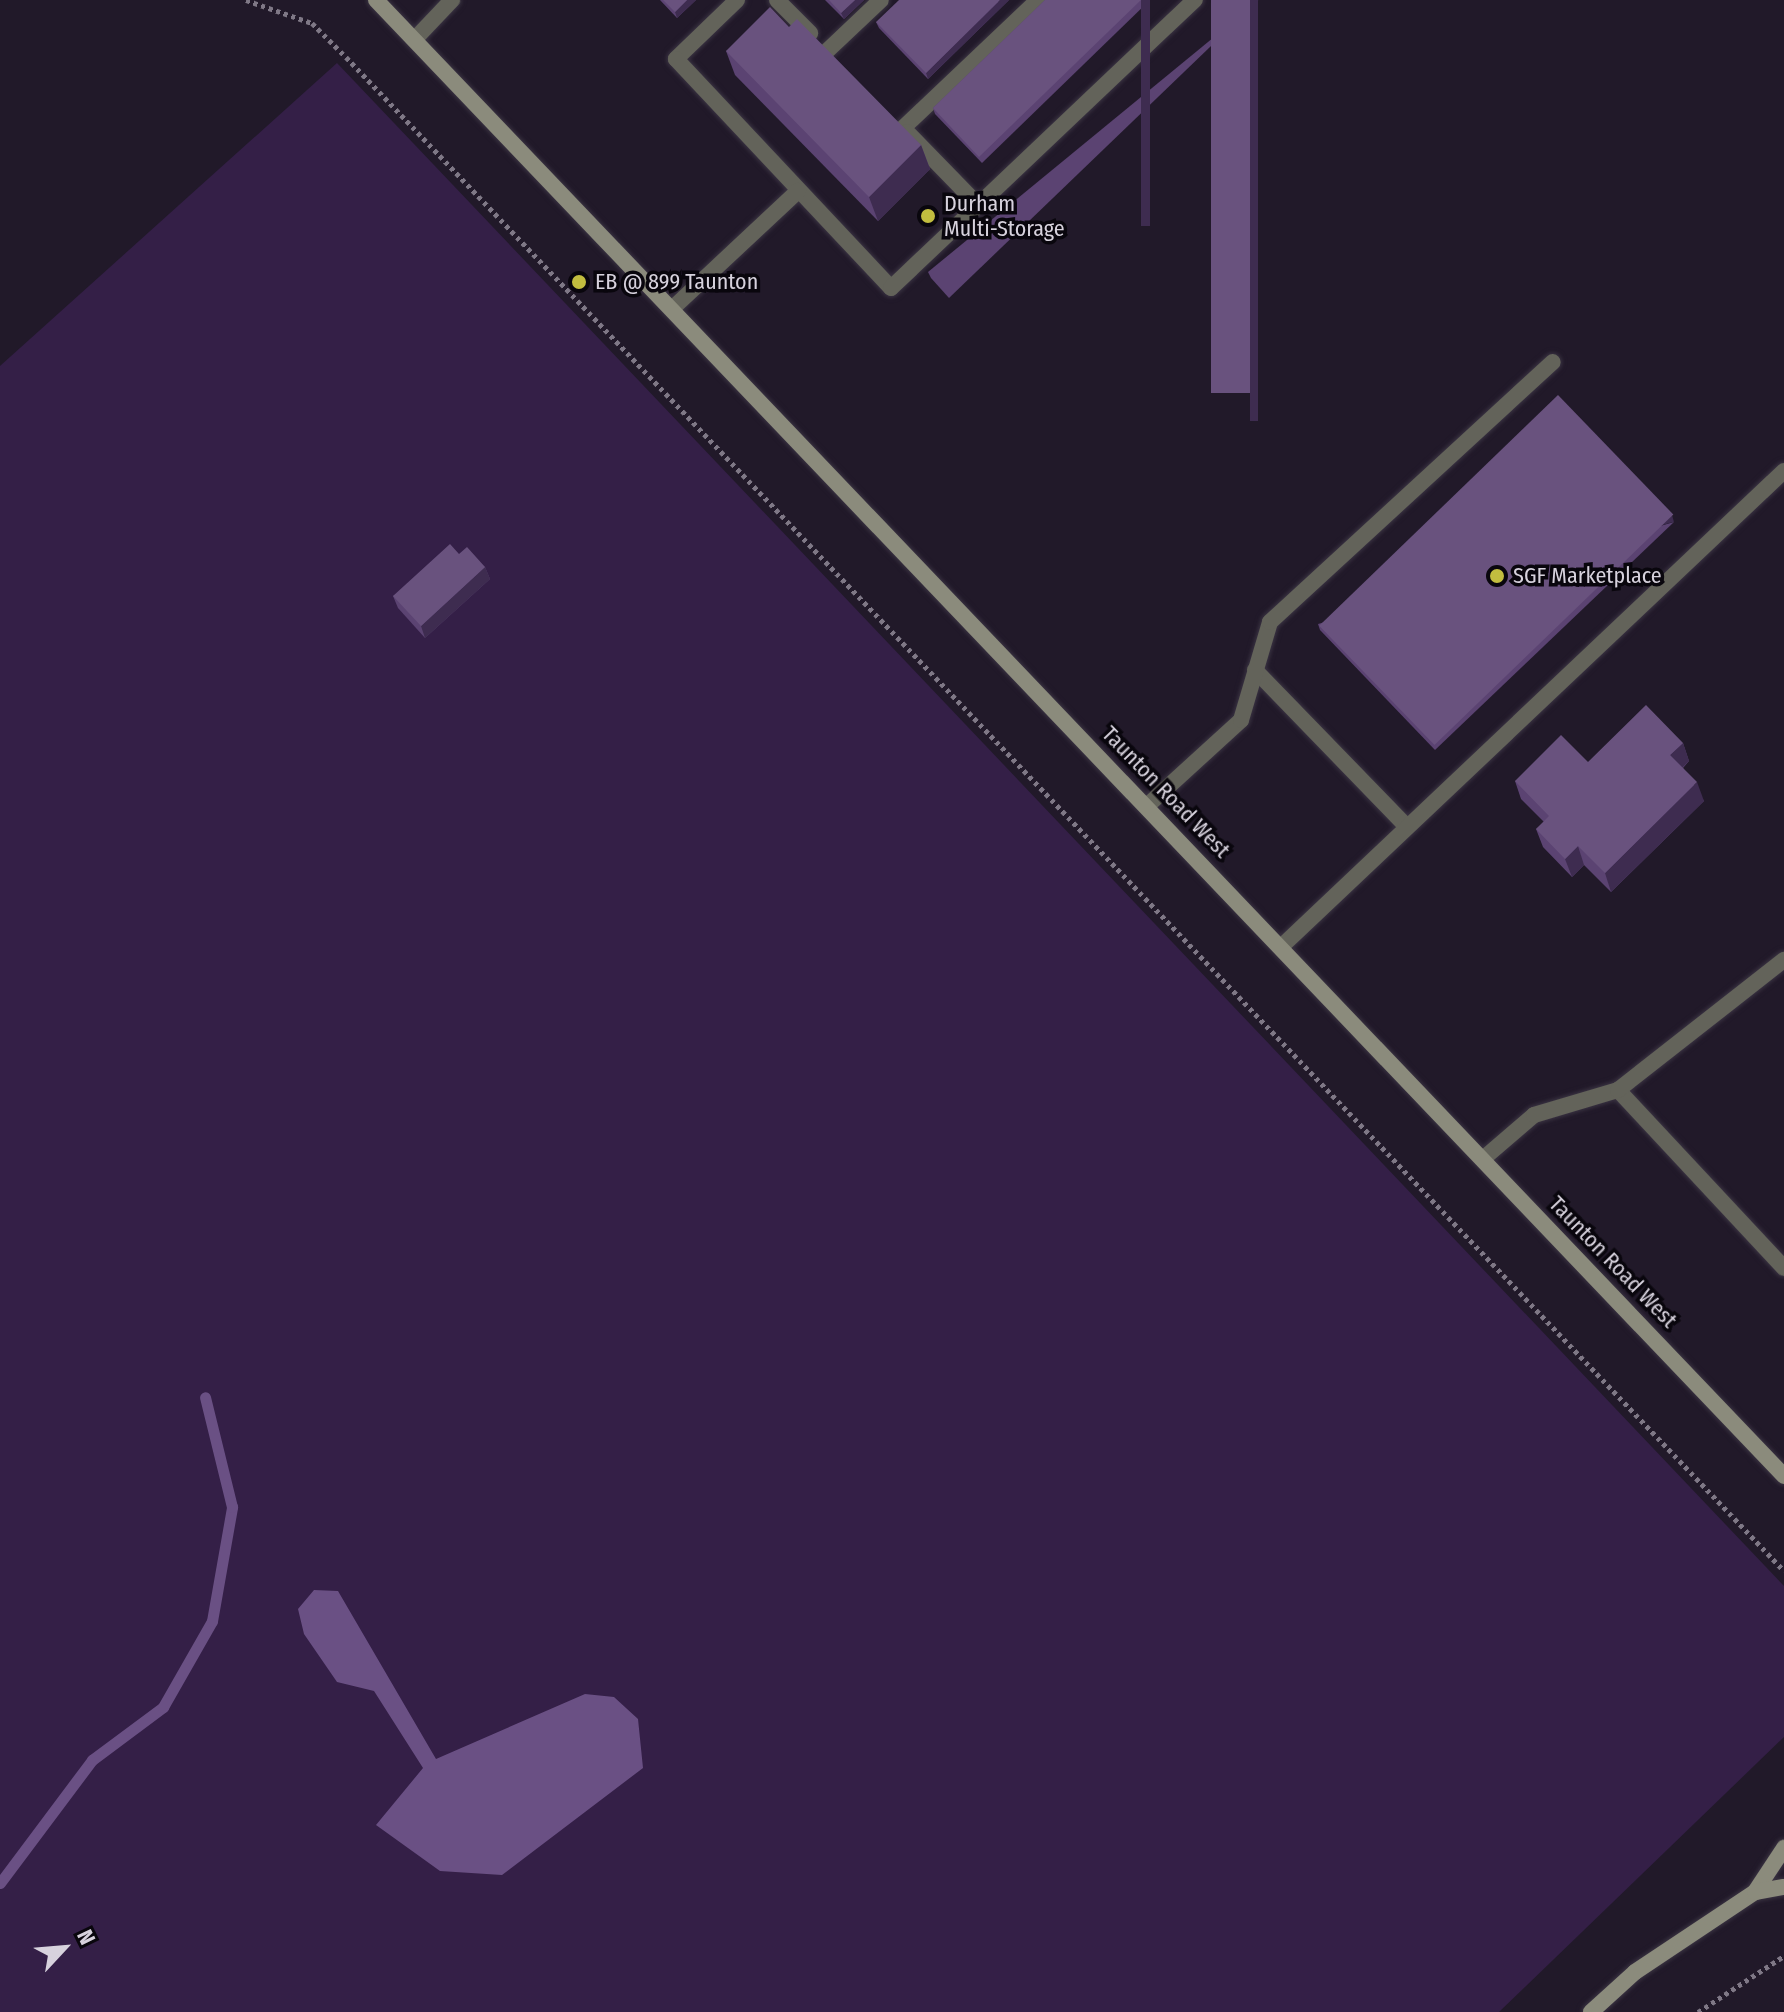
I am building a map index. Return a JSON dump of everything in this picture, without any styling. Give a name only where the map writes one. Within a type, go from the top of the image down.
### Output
[{"type":"main road","name":"Taunton Road West","points":[[376,0],[674,307],[1784,1473]]},
{"type":"main road","points":[[1591,2012],[1635,1972],[1755,1892],[1784,1848]]},
{"type":"main road","points":[[1755,1892],[1784,1887]]},
{"type":"lane","points":[[415,39],[452,0]]},
{"type":"lane","points":[[737,0],[676,59],[891,288],[1195,0]]},
{"type":"lane","points":[[777,0],[833,56],[881,0]]},
{"type":"lane","points":[[978,205],[898,123],[1038,0]]},
{"type":"lane","points":[[674,307],[798,191]]},
{"type":"lane","points":[[1148,805],[1241,720],[1270,622],[1553,362]]},
{"type":"lane","points":[[1282,946],[1405,825],[1784,471]]},
{"type":"lane","points":[[1255,670],[1405,825]]},
{"type":"lane","points":[[1484,1158],[1534,1115],[1618,1090],[1784,960]]},
{"type":"lane","points":[[1618,1090],[1784,1268]]},
{"type":"path","points":[[246,0],[312,23],[346,57],[1784,1571]]},
{"type":"path","points":[[1698,2012],[1784,1956]]},
{"type":"shaded area","points":[[337,63],[1784,1586],[1784,1737],[1499,2012],[0,2012],[0,366]]},
{"type":"shaded area","points":[[314,1590],[338,1591],[436,1759],[585,1694],[614,1697],[638,1719],[643,1768],[502,1875],[440,1871],[376,1825],[423,1768],[374,1691],[337,1682],[304,1634],[298,1609]]},
{"type":"building","points":[[663,0],[687,0],[675,12]]},
{"type":"building","points":[[829,0],[855,0],[841,13]]},
{"type":"building","points":[[899,0],[1000,0],[926,73],[876,22]]},
{"type":"building","points":[[1045,0],[1141,0],[979,157],[933,108]]},
{"type":"building","points":[[1211,0],[1250,0],[1250,393],[1211,393]]},
{"type":"building","points":[[770,7],[789,27],[797,19],[921,145],[869,197],[726,51]]},
{"type":"building","name":"SGF Marketplace","points":[[1558,395],[1673,514],[1434,745],[1319,626]]},
{"type":"building","points":[[450,544],[459,554],[467,547],[485,567],[421,626],[393,596]]},
{"type":"building","points":[[1646,705],[1683,743],[1670,755],[1697,782],[1605,873],[1578,846],[1565,859],[1536,829],[1549,816],[1515,781],[1561,735],[1588,762]]},
{"type":"waterway","points":[[0,1883],[92,1760],[163,1707],[212,1621],[232,1507],[205,1397]]},
{"type":"place","name":"Durham Multi-Storage","points":[[928,216]]},
{"type":"place","name":"EB @ 899 Taunton","points":[[579,282]]},
{"type":"place","name":"SGF Marketplace","points":[[1497,576]]}]
